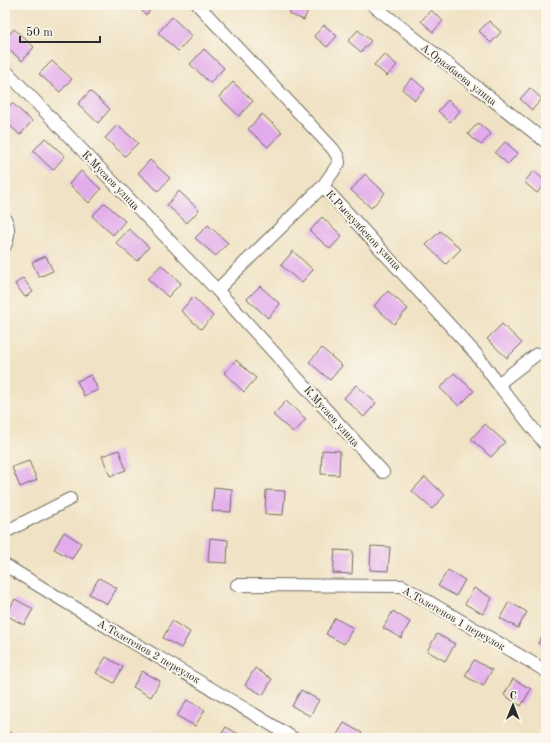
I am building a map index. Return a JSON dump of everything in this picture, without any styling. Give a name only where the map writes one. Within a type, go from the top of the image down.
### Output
[{"type":"street","name":"К.Рыскулбеков улица","points":[[198,5],[333,149],[338,157],[339,163],[323,186],[476,354],[546,445]]},
{"type":"street","name":"А.Оразбаева улица","points":[[373,5],[546,142]]},
{"type":"street","name":"К.Мусаев улица","points":[[5,70],[217,290],[383,472]]},
{"type":"street","points":[[217,290],[323,186]]},
{"type":"street","points":[[5,219],[8,225],[9,237],[5,246]]},
{"type":"street","points":[[498,384],[537,354]]},
{"type":"street","points":[[5,532],[70,499]]},
{"type":"street","name":"А.Толегенов 2 переулок","points":[[5,564],[68,604],[293,738]]},
{"type":"street","name":"А.Толегенов 1 переулок","points":[[237,585],[402,586],[546,671]]},
{"type":"building","points":[[136,5],[155,5],[146,15]]},
{"type":"building","points":[[293,5],[309,7],[304,20],[289,14]]},
{"type":"building","points":[[431,10],[443,21],[433,32],[421,21]]},
{"type":"building","points":[[172,17],[192,36],[178,51],[158,33]]},
{"type":"building","points":[[489,21],[501,32],[491,43],[479,31]]},
{"type":"building","points":[[324,25],[337,36],[327,47],[314,36]]},
{"type":"building","points":[[14,29],[34,47],[22,61],[5,46],[5,39]]},
{"type":"building","points":[[358,30],[371,41],[361,52],[348,41]]},
{"type":"building","points":[[204,49],[224,68],[210,83],[190,64]]},
{"type":"building","points":[[384,54],[397,65],[387,76],[374,65]]},
{"type":"building","points":[[52,61],[72,79],[60,92],[39,74]]},
{"type":"building","points":[[412,78],[425,89],[415,100],[402,89]]},
{"type":"building","points":[[233,82],[253,101],[239,116],[219,97]]},
{"type":"building","points":[[530,88],[542,99],[532,110],[520,99]]},
{"type":"building","points":[[90,91],[110,109],[98,123],[78,104]]},
{"type":"building","points":[[448,100],[460,111],[450,122],[438,111]]},
{"type":"building","points":[[12,103],[32,121],[20,135],[5,121],[5,111]]},
{"type":"building","points":[[262,114],[282,132],[268,147],[248,129]]},
{"type":"building","points":[[478,123],[491,134],[481,145],[468,134]]},
{"type":"building","points":[[117,125],[138,143],[125,156],[105,138]]},
{"type":"building","points":[[45,138],[65,156],[53,170],[33,151]]},
{"type":"building","points":[[505,142],[518,153],[508,164],[495,153]]},
{"type":"building","points":[[150,160],[170,178],[158,191],[138,173]]},
{"type":"building","points":[[81,171],[101,189],[89,203],[69,184]]},
{"type":"building","points":[[534,171],[546,182],[537,193],[524,182]]},
{"type":"building","points":[[365,174],[385,193],[371,208],[351,190]]},
{"type":"building","points":[[179,191],[199,210],[187,223],[167,205]]},
{"type":"building","points":[[105,203],[125,221],[113,235],[92,216]]},
{"type":"building","points":[[322,217],[342,236],[330,249],[310,231]]},
{"type":"building","points":[[208,225],[228,243],[216,256],[195,238]]},
{"type":"building","points":[[129,229],[149,247],[137,261],[116,243]]},
{"type":"building","points":[[440,231],[461,249],[446,264],[426,245]]},
{"type":"building","points":[[293,251],[313,270],[301,283],[281,265]]},
{"type":"building","points":[[46,256],[53,271],[39,277],[32,262]]},
{"type":"building","points":[[161,265],[181,283],[168,297],[148,279]]},
{"type":"building","points":[[23,278],[33,292],[25,297],[15,284]]},
{"type":"building","points":[[260,286],[280,304],[268,318],[247,299]]},
{"type":"building","points":[[388,291],[408,309],[394,324],[374,306]]},
{"type":"building","points":[[193,297],[213,316],[201,329],[181,311]]},
{"type":"building","points":[[502,324],[522,343],[507,358],[487,339]]},
{"type":"building","points":[[322,348],[342,366],[330,380],[309,362]]},
{"type":"building","points":[[236,360],[256,378],[244,392],[224,373]]},
{"type":"building","points":[[454,373],[474,391],[459,406],[440,388]]},
{"type":"building","points":[[91,375],[98,390],[84,396],[77,381]]},
{"type":"building","points":[[356,385],[376,403],[364,417],[344,398]]},
{"type":"building","points":[[286,401],[306,419],[294,433],[273,415]]},
{"type":"building","points":[[485,424],[505,442],[491,457],[471,439]]},
{"type":"building","points":[[119,450],[126,470],[110,476],[102,456]]},
{"type":"building","points":[[322,450],[340,451],[339,475],[321,474]]},
{"type":"building","points":[[29,461],[37,480],[20,487],[12,467]]},
{"type":"building","points":[[425,477],[445,495],[432,509],[412,491]]},
{"type":"building","points":[[214,487],[232,489],[231,512],[212,511]]},
{"type":"building","points":[[266,490],[285,491],[283,515],[265,514]]},
{"type":"building","points":[[64,532],[81,543],[72,559],[54,549]]},
{"type":"building","points":[[210,538],[228,540],[227,563],[208,562]]},
{"type":"building","points":[[371,546],[390,547],[388,571],[370,570]]},
{"type":"building","points":[[335,550],[353,551],[352,574],[333,573]]},
{"type":"building","points":[[448,570],[465,580],[456,596],[438,586]]},
{"type":"building","points":[[99,578],[117,588],[107,604],[89,594]]},
{"type":"building","points":[[474,588],[492,598],[483,614],[465,604]]},
{"type":"building","points":[[15,599],[33,609],[24,625],[6,615]]},
{"type":"building","points":[[509,602],[527,612],[518,628],[500,618]]},
{"type":"building","points":[[393,611],[410,622],[401,638],[383,628]]},
{"type":"building","points":[[335,618],[353,628],[344,644],[326,634]]},
{"type":"building","points":[[172,621],[190,632],[181,648],[163,638]]},
{"type":"building","points":[[546,630],[546,647],[538,643]]},
{"type":"building","points":[[437,634],[455,644],[445,661],[427,651]]},
{"type":"building","points":[[106,657],[123,667],[114,683],[96,673]]},
{"type":"building","points":[[474,660],[492,670],[483,686],[465,676]]},
{"type":"building","points":[[255,668],[272,679],[263,695],[245,685]]},
{"type":"building","points":[[142,671],[160,681],[151,697],[133,687]]},
{"type":"building","points":[[513,679],[531,689],[521,706],[504,695]]},
{"type":"building","points":[[301,690],[319,700],[310,716],[292,706]]},
{"type":"building","points":[[187,700],[205,710],[195,726],[177,716]]},
{"type":"building","points":[[344,723],[362,733],[358,738],[335,738]]},
{"type":"building","points":[[226,727],[244,737],[219,738]]},
{"type":"building","points":[[5,730],[14,735],[12,738],[5,738]]}]
